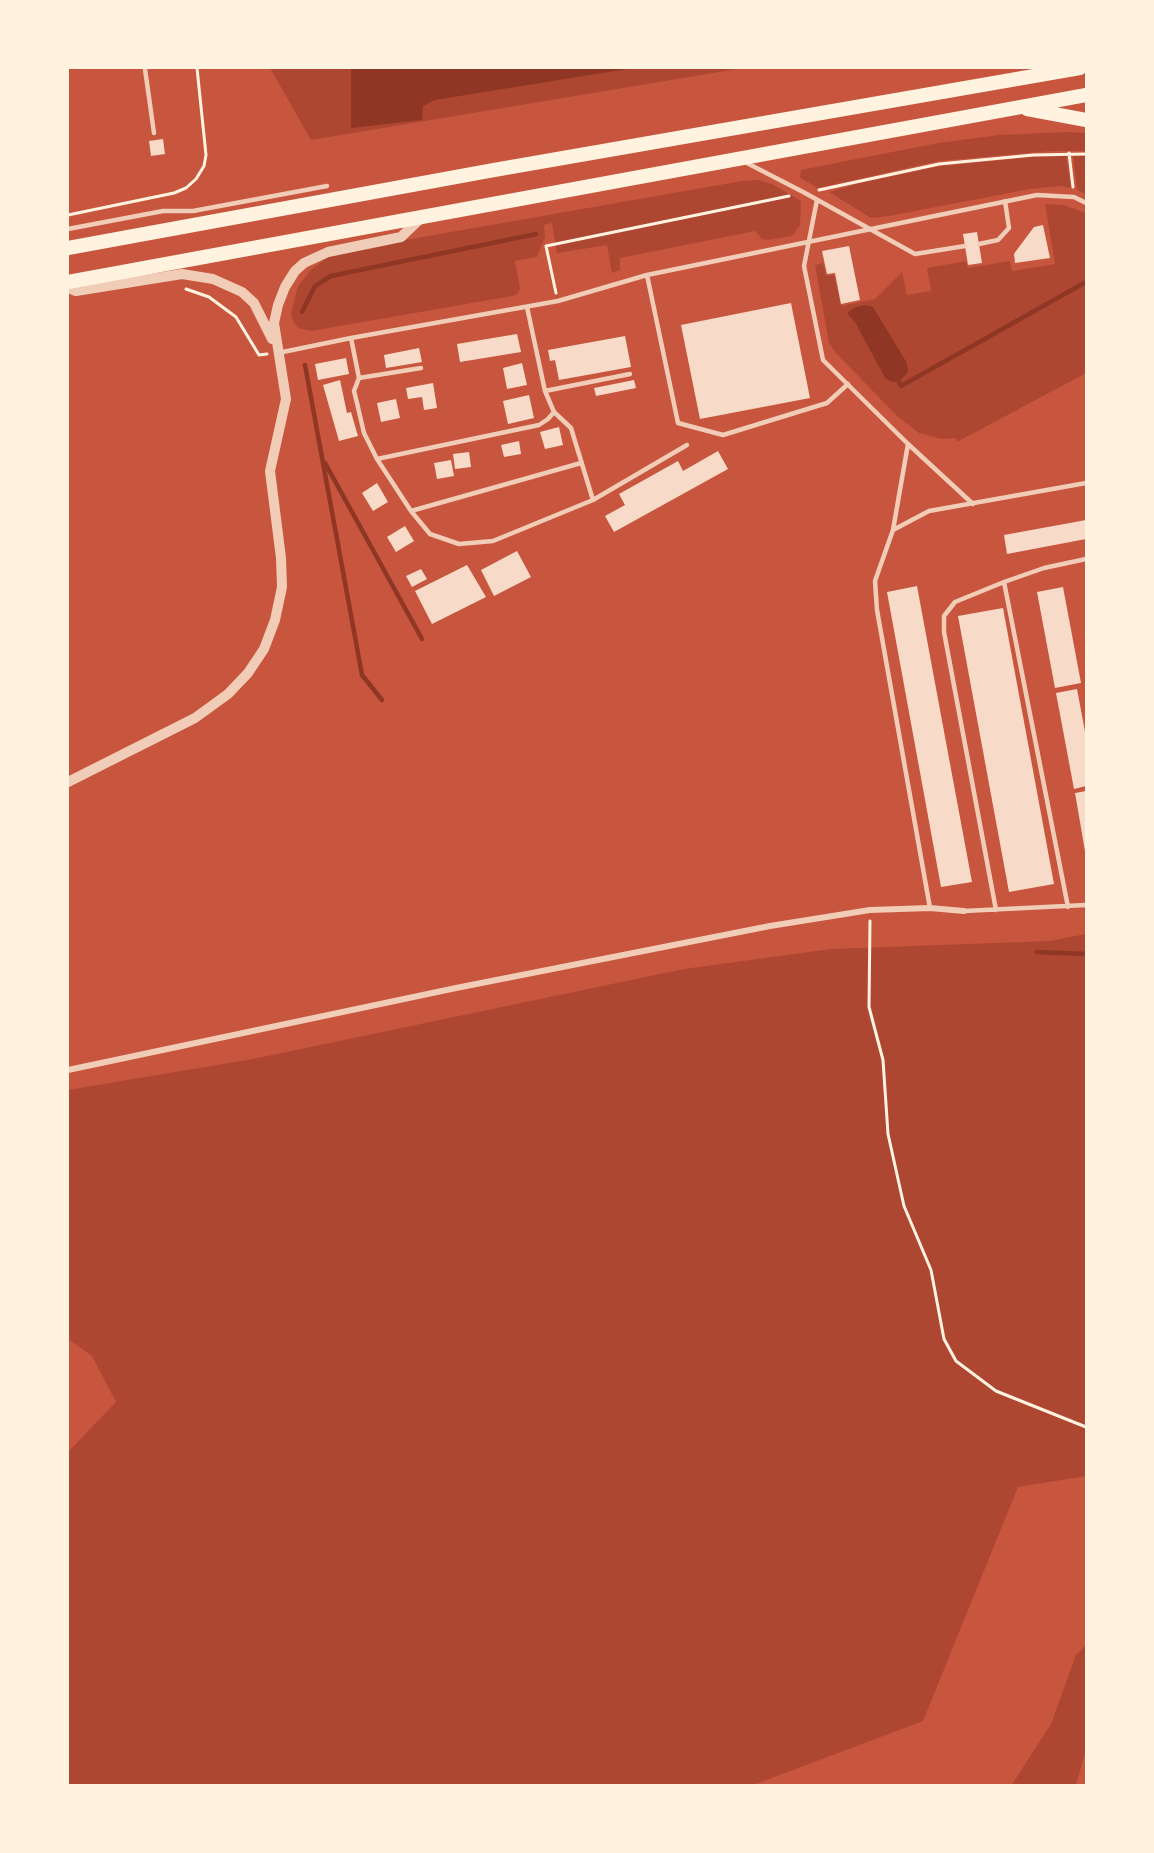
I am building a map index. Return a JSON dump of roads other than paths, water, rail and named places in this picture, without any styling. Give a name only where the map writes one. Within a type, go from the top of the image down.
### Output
[{"type":"main road","points":[[68,248],[494,170],[1080,68]]},
{"type":"main road","points":[[68,282],[1086,95]]},
{"type":"main road","points":[[1018,107],[1086,120]]},
{"type":"street","points":[[68,783],[195,717],[228,694],[248,673],[264,649],[275,620],[282,587],[281,558],[270,471],[286,399],[274,323],[278,305],[285,286],[304,263],[328,252],[401,237],[420,219]]},
{"type":"street","points":[[68,288],[76,291],[182,274],[213,279],[242,292],[254,303],[278,353]]},
{"type":"street","points":[[68,1070],[456,988],[770,926],[870,910],[964,911]]},
{"type":"lane","points":[[144,68],[154,134]]},
{"type":"lane","points":[[740,160],[915,254],[965,246]]},
{"type":"lane","points":[[68,229],[163,211],[194,211],[327,186]]},
{"type":"lane","points":[[278,353],[558,301],[647,275],[1037,195],[1074,197],[1086,203]]},
{"type":"lane","points":[[817,200],[804,266],[823,360],[908,444],[974,504]]},
{"type":"lane","points":[[979,243],[998,240],[1009,228],[1005,201]]},
{"type":"lane","points":[[647,275],[678,423],[723,435],[827,403],[848,384]]},
{"type":"lane","points":[[527,307],[545,391],[554,412],[571,428],[593,500]]},
{"type":"lane","points":[[351,338],[359,378],[354,391],[364,433],[377,459],[411,511],[430,534],[459,544],[493,541],[593,500],[687,445]]},
{"type":"lane","points":[[359,378],[421,368]]},
{"type":"lane","points":[[545,391],[630,374]]},
{"type":"lane","points":[[377,459],[539,425],[554,412]]},
{"type":"lane","points":[[908,444],[893,530],[875,581],[877,610],[930,909]]},
{"type":"lane","points":[[411,511],[581,463]]},
{"type":"lane","points":[[893,530],[929,511],[1086,483]]},
{"type":"lane","points":[[996,910],[944,633],[944,616],[955,602],[1004,582],[1044,568],[1086,560]]},
{"type":"lane","points":[[1004,582],[1068,907]]},
{"type":"lane","points":[[964,911],[1086,905]]},
{"type":"waterway","points":[[302,312],[315,286],[331,276],[536,234]]},
{"type":"waterway","points":[[899,382],[901,386],[1086,282]]},
{"type":"waterway","points":[[305,365],[362,675],[382,700]]},
{"type":"waterway","points":[[325,463],[422,639]]},
{"type":"waterway","points":[[1037,952],[1086,954]]}]
